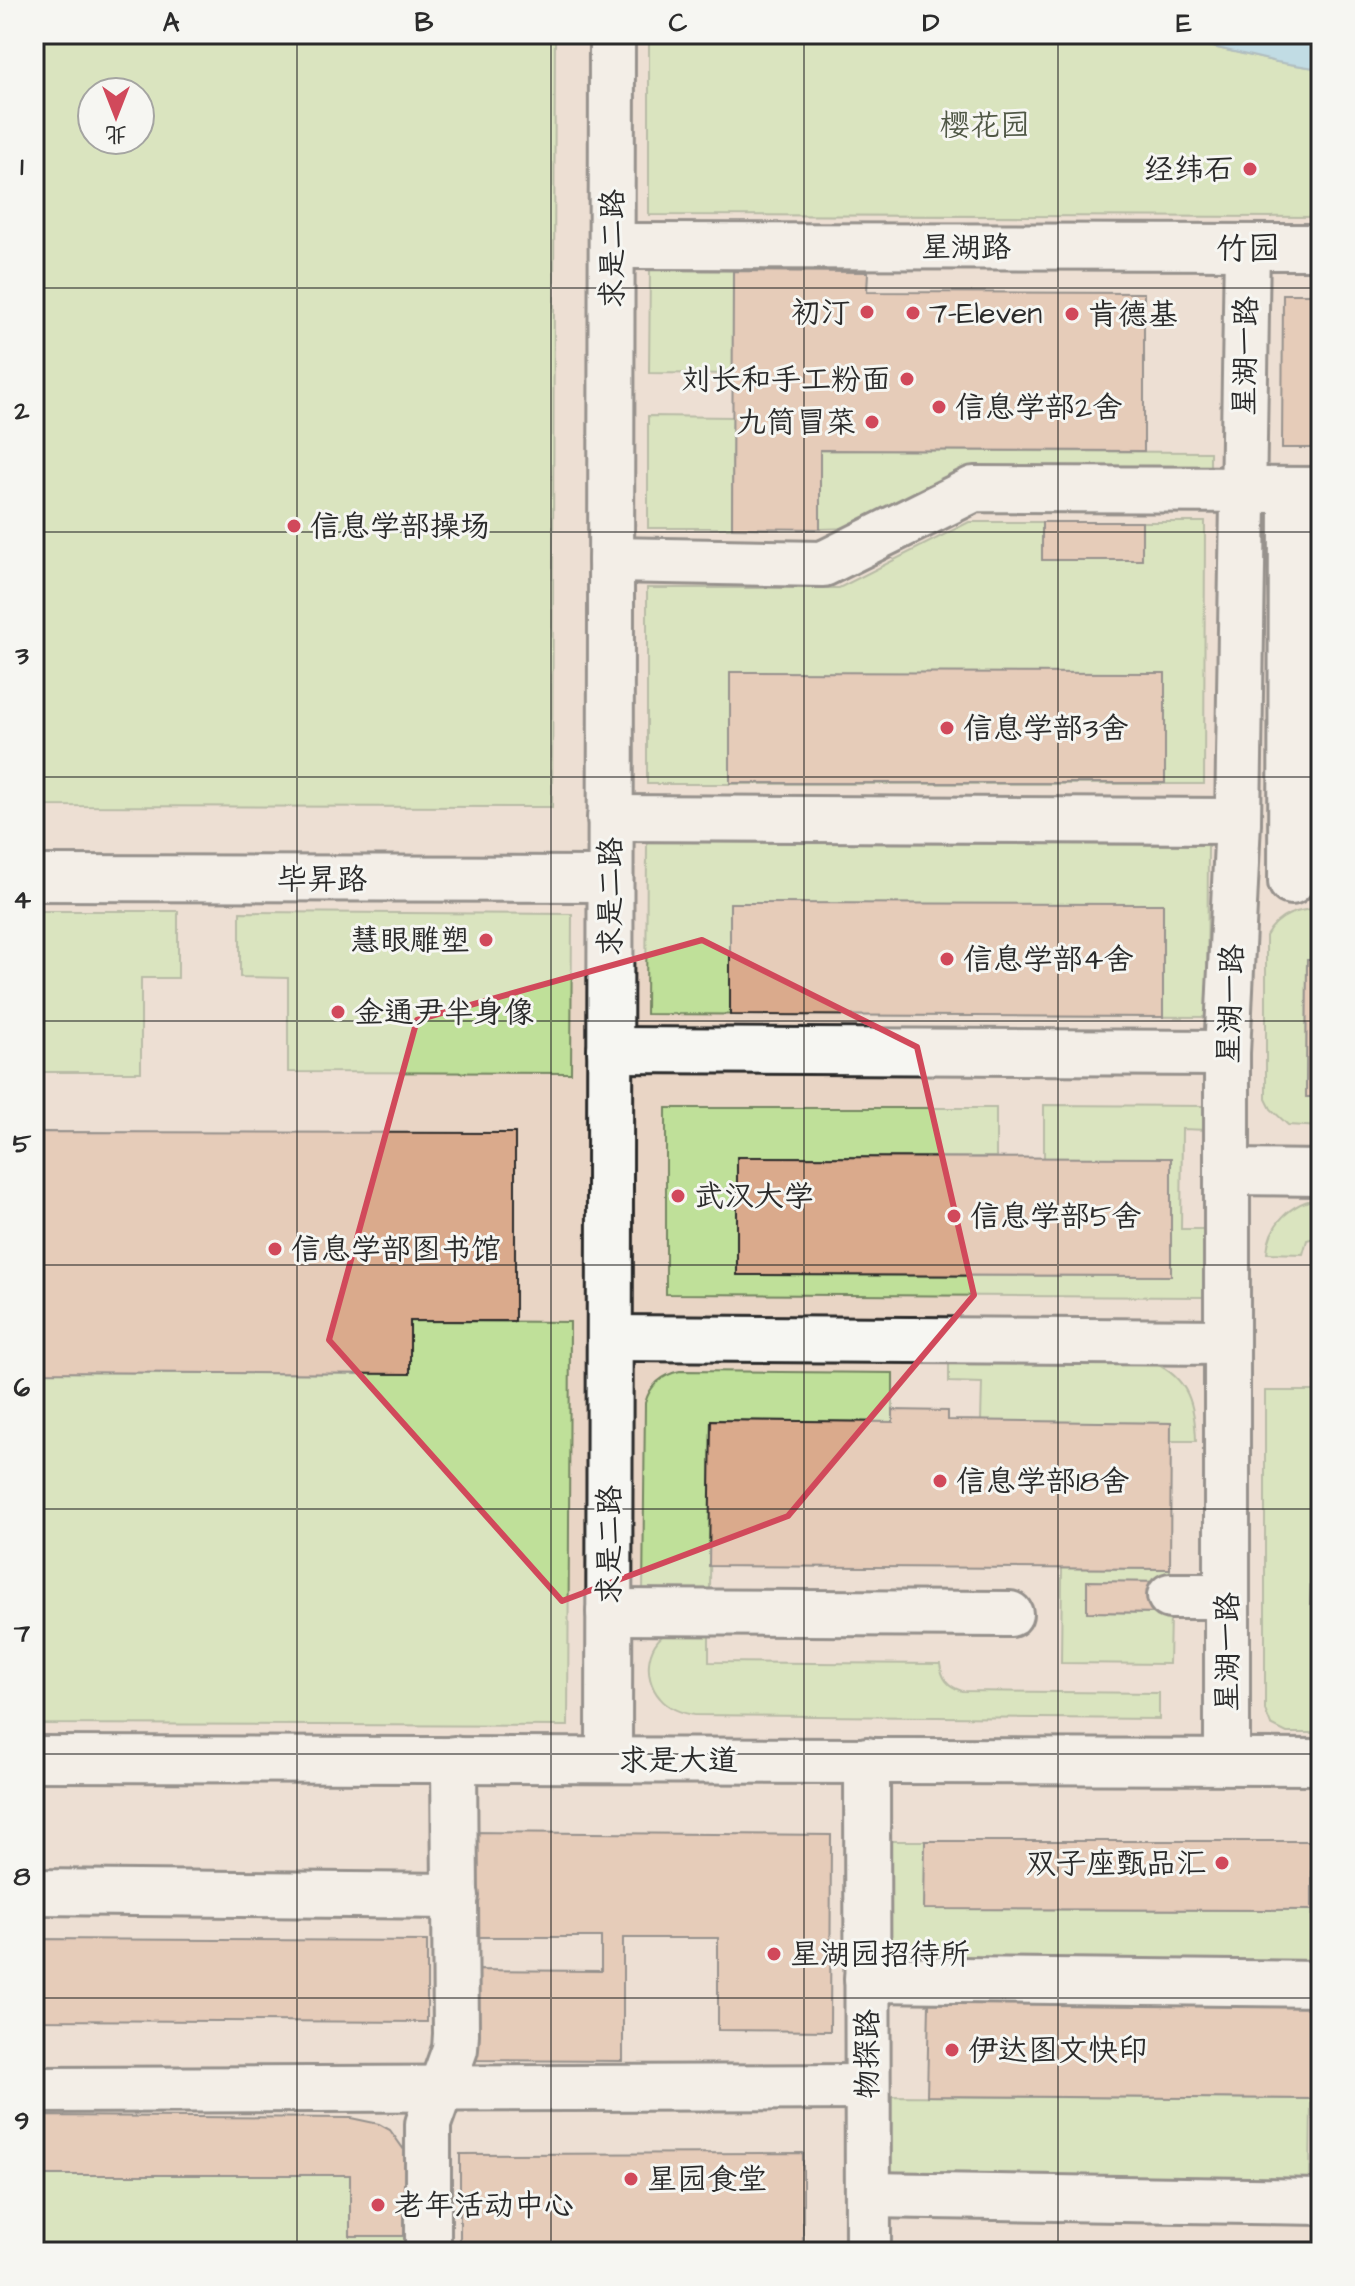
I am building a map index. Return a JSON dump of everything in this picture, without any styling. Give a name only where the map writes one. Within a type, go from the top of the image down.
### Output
[{"type":"street","name":"求是二路","points":[[609,1760],[612,34]]},
{"type":"street","name":"星湖路","points":[[612,246],[1321,247]]},
{"type":"street","name":"星湖一路","points":[[1227,1761],[1227,1053],[1238,821],[1247,247]]},
{"type":"street","points":[[611,560],[823,564],[974,489],[1306,490],[1306,882],[1235,882]]},
{"type":"street","points":[[610,818],[1238,821]]},
{"type":"street","name":"毕昇路","points":[[34,878],[610,879]]},
{"type":"street","points":[[610,1050],[1227,1053]]},
{"type":"street","points":[[1227,1172],[1321,1173]]},
{"type":"street","points":[[610,1338],[1227,1342]]},
{"type":"street","points":[[1170,1596],[1227,1596]]},
{"type":"street","points":[[609,1612],[1010,1614]]},
{"type":"street","name":"求是大道","points":[[34,1759],[1321,1762]]},
{"type":"street","points":[[428,2252],[427,2134],[455,2049],[456,2034],[454,1759]]},
{"type":"street","name":"物探路","points":[[867,1760],[868,2252]]},
{"type":"street","points":[[34,1892],[456,1896]]},
{"type":"street","points":[[867,1979],[1321,1984]]},
{"type":"street","points":[[34,2090],[867,2087]]},
{"type":"street","points":[[868,2195],[1321,2202]]},
{"type":"highlighted area","points":[[702,940],[917,1047],[974,1295],[788,1516],[562,1601],[329,1340],[417,1020]]},
{"type":"shaded area","name":"武汉大学","points":[[34,34],[1321,34],[1321,2252],[34,2252]]},
{"type":"green space","name":"信息学部操场","points":[[34,34],[555,34],[552,807],[34,806]]},
{"type":"green space","name":"樱花园","points":[[649,34],[1157,34],[1321,69],[1321,217],[649,215]]},
{"type":"green space","points":[[650,270],[733,271],[733,374],[649,373]]},
{"type":"green space","points":[[648,416],[733,417],[732,528],[648,528]]},
{"type":"green space","points":[[820,450],[1210,452],[1210,475],[849,528],[820,529]]},
{"type":"green space","points":[[969,522],[1042,522],[1042,560],[1142,559],[1142,522],[1205,522],[1204,784],[647,784],[647,588],[839,588]]},
{"type":"green space","points":[[647,842],[1208,845],[1207,1017],[646,1014]]},
{"type":"green space","points":[[1321,908],[1321,960],[1307,961],[1306,1096],[1321,1097],[1321,1127],[1288,1125],[1271,1109],[1266,1099],[1266,936],[1276,923],[1289,914]]},
{"type":"green space","points":[[34,911],[178,911],[178,978],[141,978],[141,1072],[34,1072]]},
{"type":"green space","points":[[240,912],[572,914],[571,1073],[288,1072],[288,978],[240,977]]},
{"type":"green space","points":[[1044,1105],[1208,1106],[1208,1130],[1182,1129],[1181,1229],[1207,1229],[1206,1297],[666,1294],[666,1108],[996,1108],[996,1157],[738,1157],[738,1275],[1170,1276],[1044,1158]]},
{"type":"green space","points":[[1321,1198],[1321,1236],[1307,1240],[1303,1254],[1267,1253],[1272,1233],[1284,1216],[1300,1204]]},
{"type":"green space","points":[[1317,1294],[1321,1294],[1321,1733],[1287,1733],[1271,1725],[1265,1710],[1265,1391],[1315,1391]]},
{"type":"green space","points":[[410,1321],[570,1322],[568,1726],[34,1724],[34,1372],[410,1374]]},
{"type":"green space","points":[[949,1360],[1154,1363],[1175,1377],[1188,1394],[1196,1441],[1171,1441],[1170,1423],[981,1421],[982,1383],[949,1382]]},
{"type":"green space","points":[[680,1371],[893,1373],[893,1422],[711,1420],[710,1595],[643,1595],[645,1403],[657,1382]]},
{"type":"green space","points":[[1062,1568],[1170,1569],[1170,1582],[1087,1582],[1088,1612],[1170,1613],[1169,1664],[1061,1663]]},
{"type":"green space","points":[[680,1628],[709,1628],[709,1662],[940,1664],[946,1681],[962,1691],[1159,1693],[1159,1719],[689,1714],[671,1707],[660,1698],[650,1679],[650,1659],[658,1640],[666,1633]]},
{"type":"green space","points":[[886,1841],[925,1841],[925,1909],[1312,1910],[1312,1965],[886,1964]]},
{"type":"green space","points":[[884,2096],[1311,2099],[1310,2184],[884,2181]]},
{"type":"green space","points":[[34,2116],[44,2116],[44,2175],[350,2175],[350,2235],[406,2236],[406,2252],[34,2252]]},
{"type":"water","points":[[1158,34],[1321,34],[1321,69],[1277,62]]},
{"type":"building","name":"信息学部2舍","points":[[733,271],[868,272],[867,292],[1144,293],[1144,451],[820,450],[820,529],[732,528]]},
{"type":"building","points":[[1283,294],[1321,294],[1321,448],[1282,448]]},
{"type":"building","points":[[1042,522],[1142,522],[1142,560],[1042,560]]},
{"type":"building","points":[[1320,552],[1321,552],[1321,718]]},
{"type":"building","name":"信息学部3舍","points":[[730,672],[1165,673],[1165,783],[730,783]]},
{"type":"building","name":"信息学部4舍","points":[[730,903],[1163,904],[1163,1017],[730,1015]]},
{"type":"building","points":[[1307,960],[1321,960],[1321,1097],[1306,1097]]},
{"type":"building","name":"信息学部图书馆","points":[[34,1132],[515,1133],[515,1321],[410,1321],[410,1374],[34,1372]]},
{"type":"building","name":"信息学部5舍","points":[[737,1157],[1171,1158],[1171,1276],[737,1275]]},
{"type":"building","points":[[1317,1294],[1321,1294],[1321,1391],[1316,1391]]},
{"type":"building","name":"信息学部18舍","points":[[893,1410],[948,1411],[948,1420],[1171,1423],[1170,1569],[709,1566],[711,1420],[893,1422]]},
{"type":"building","points":[[1311,1573],[1321,1573],[1321,1604],[1310,1604]]},
{"type":"building","points":[[1087,1581],[1170,1582],[1170,1613],[1087,1612]]},
{"type":"building","name":"星湖园招待所","points":[[467,1832],[831,1835],[830,2031],[718,2030],[718,1938],[623,1938],[623,2061],[465,2060],[466,1970],[601,1971],[601,1937],[467,1937]]},
{"type":"building","points":[[925,1841],[1312,1841],[1312,1910],[924,1909]]},
{"type":"building","points":[[34,1939],[427,1941],[427,2022],[34,2020]]},
{"type":"building","points":[[929,2003],[1312,2006],[1311,2099],[927,2096]]},
{"type":"building","name":"老年活动中心","points":[[44,2116],[351,2118],[379,2124],[390,2130],[404,2150],[406,2236],[350,2236],[350,2175],[43,2175]]},
{"type":"building","name":"星园食堂","points":[[803,2153],[803,2252],[460,2252],[460,2154]]},
{"type":"place","name":"经纬石","points":[[1250,169]]},
{"type":"place","name":"初汀","points":[[867,312]]},
{"type":"place","name":"7-Eleven","points":[[913,313]]},
{"type":"place","name":"肯德基","points":[[1072,314]]},
{"type":"place","name":"刘长和手工粉面","points":[[907,379]]},
{"type":"place","name":"信息学部2舍","points":[[939,407]]},
{"type":"place","name":"九筒冒菜","points":[[872,422]]},
{"type":"place","name":"信息学部操场","points":[[294,526]]},
{"type":"place","name":"信息学部3舍","points":[[947,728]]},
{"type":"place","name":"慧眼雕塑","points":[[486,940]]},
{"type":"place","name":"信息学部4舍","points":[[947,959]]},
{"type":"place","name":"金通尹半身像","points":[[338,1012]]},
{"type":"place","name":"武汉大学","points":[[678,1196]]},
{"type":"place","name":"信息学部5舍","points":[[954,1216]]},
{"type":"place","name":"信息学部图书馆","points":[[275,1249]]},
{"type":"place","name":"信息学部18舍","points":[[940,1481]]},
{"type":"place","name":"双子座甄品汇","points":[[1222,1863]]},
{"type":"place","name":"星湖园招待所","points":[[774,1954]]},
{"type":"place","name":"伊达图文快印","points":[[952,2050]]},
{"type":"place","name":"星园食堂","points":[[631,2179]]},
{"type":"place","name":"老年活动中心","points":[[378,2205]]},
{"type":"district","name":"竹园","points":[[1248,248]]}]
